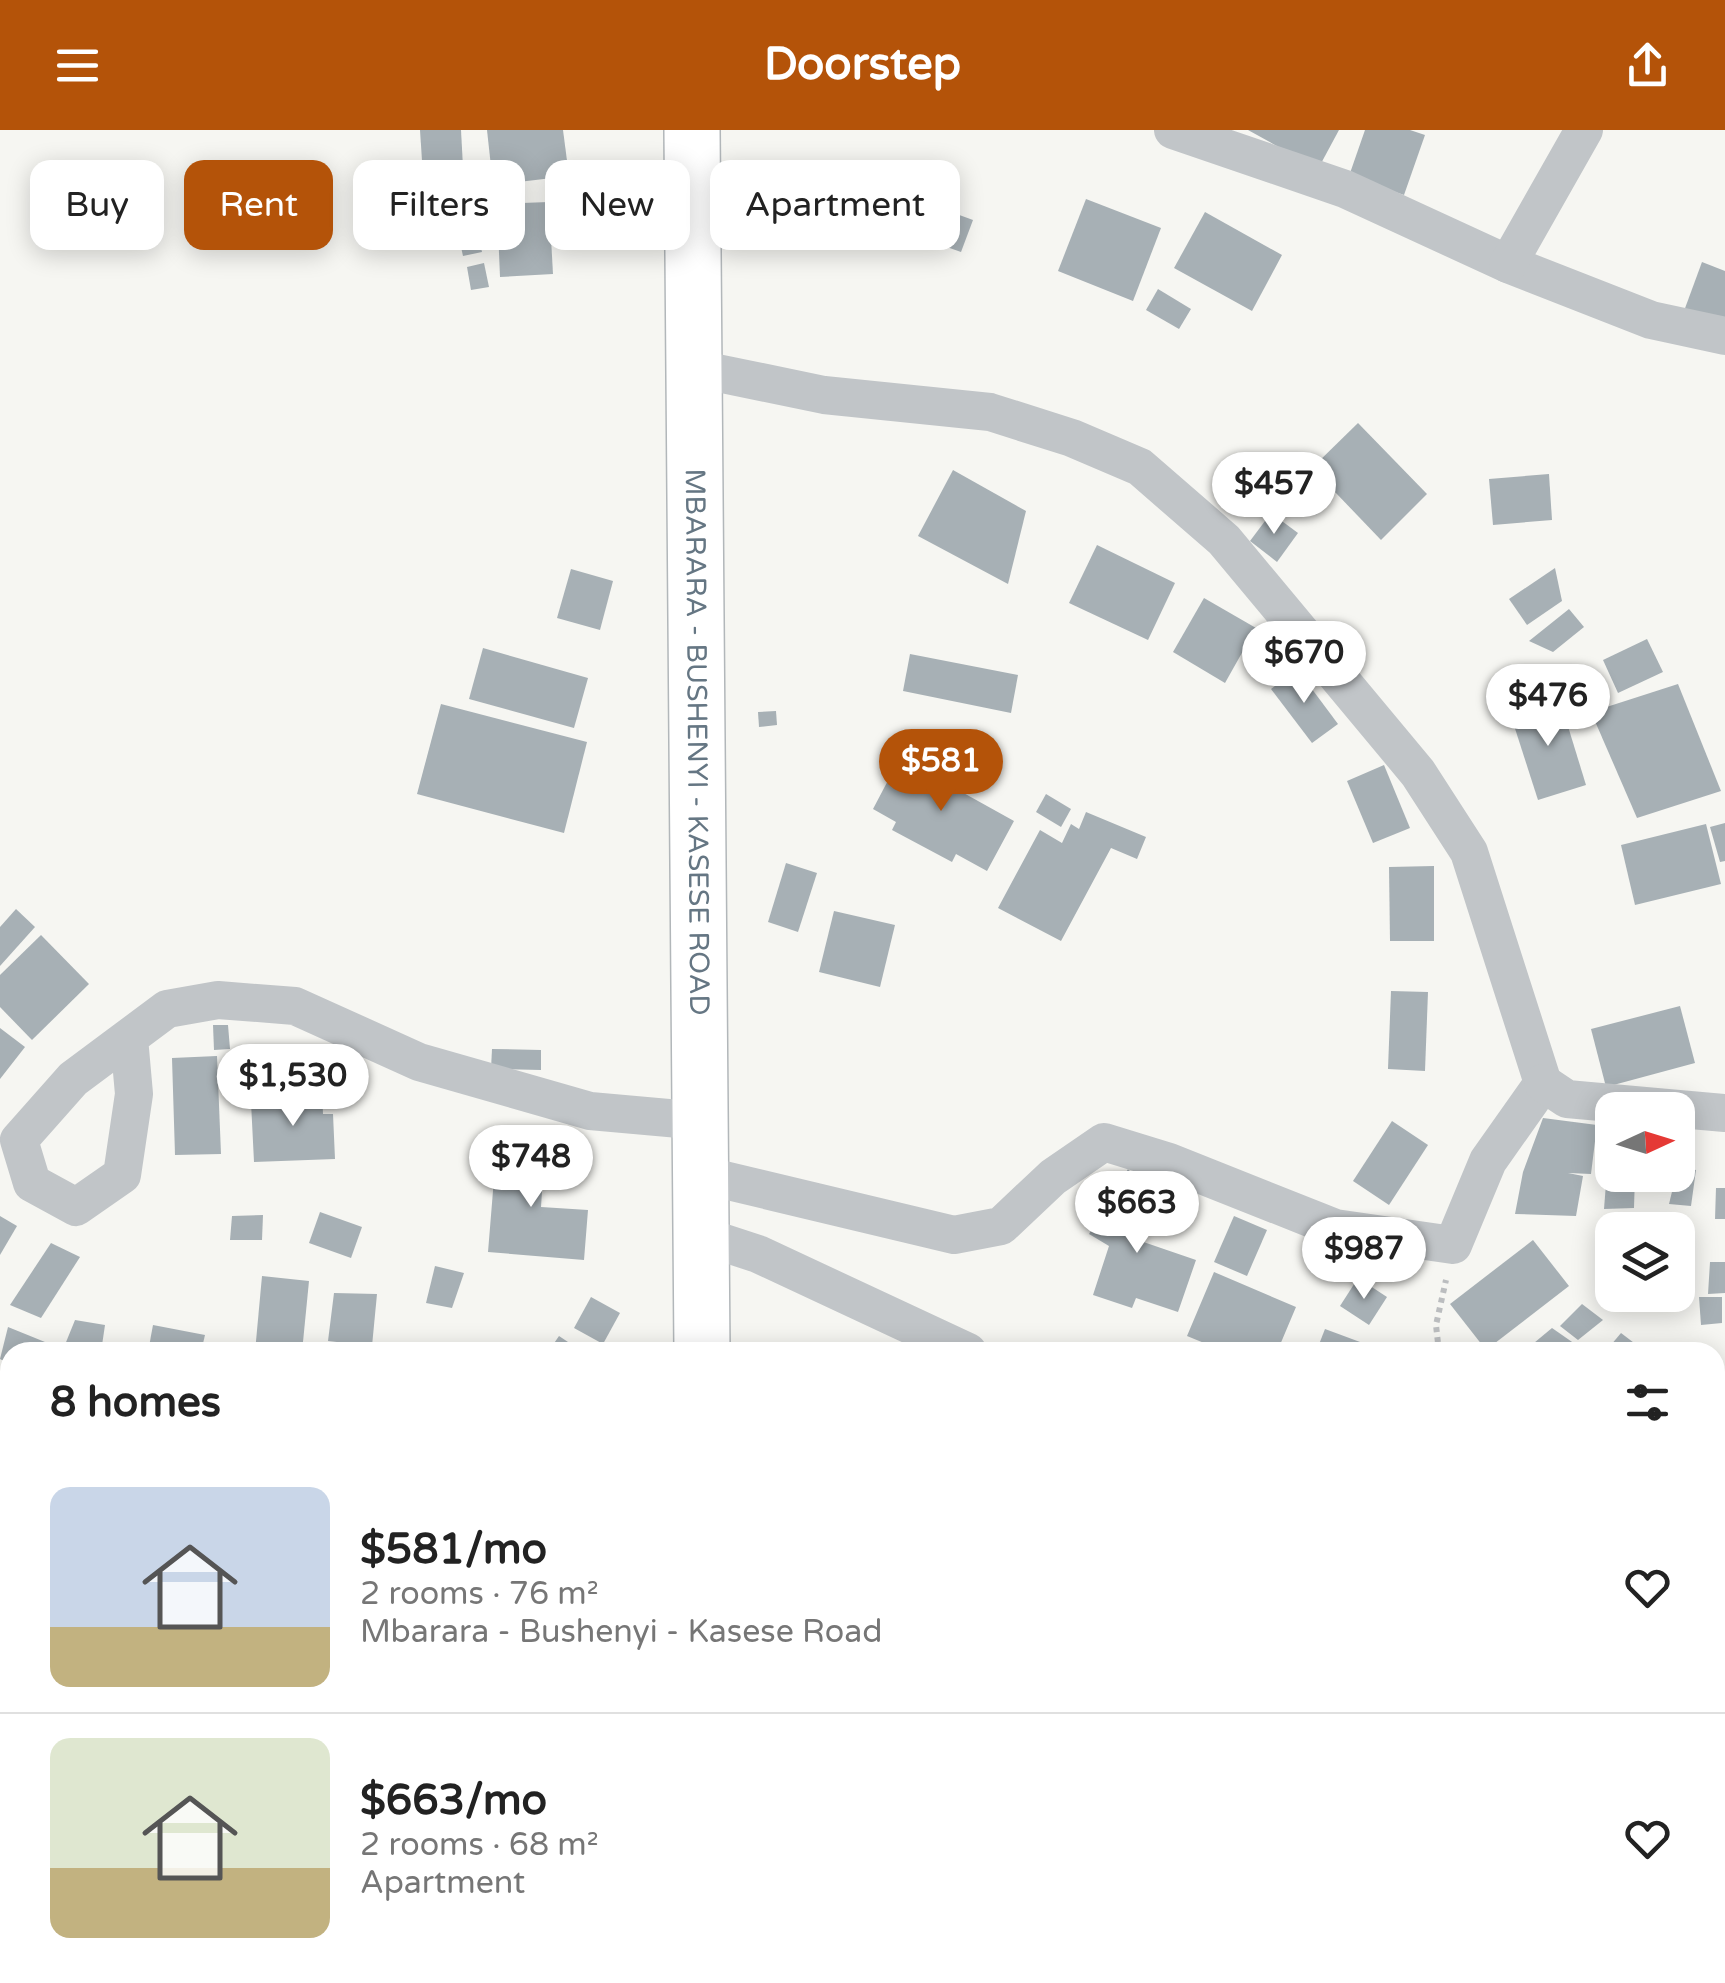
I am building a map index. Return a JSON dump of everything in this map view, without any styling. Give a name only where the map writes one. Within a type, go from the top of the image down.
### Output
[{"type":"main road","name":"MBARARA - BUSHENYI - KASESE ROAD","points":[[692,130],[702,1342]]},
{"type":"street","points":[[1172,130],[1345,189],[1508,264],[1650,320],[1725,336]]},
{"type":"street","points":[[1508,264],[1584,130]]},
{"type":"street","points":[[694,368],[824,395],[990,412],[1072,438],[1140,467],[1224,540],[1418,773],[1469,852],[1543,1084],[1567,1098],[1725,1113]]},
{"type":"street","points":[[128,1038],[167,1008],[218,1000],[295,1006],[419,1062],[590,1110],[702,1121]]},
{"type":"street","points":[[703,1175],[954,1235],[1001,1226],[1052,1177],[1104,1142],[1169,1162],[1335,1228],[1453,1245],[1488,1161],[1543,1084]]},
{"type":"street","points":[[702,1236],[758,1254],[947,1342]]},
{"type":"path","points":[[1438,1342],[1436,1324],[1453,1245]]},
{"type":"building","points":[[420,130],[461,130],[463,160],[422,160]]},
{"type":"building","points":[[487,130],[563,130],[567,160],[545,160],[545,179],[525,181],[525,160],[490,160]]},
{"type":"building","points":[[1248,130],[1339,130],[1318,169]]},
{"type":"building","points":[[1365,130],[1410,130],[1425,135],[1404,195],[1349,176]]},
{"type":"building","points":[[1086,199],[1161,228],[1133,301],[1058,271]]},
{"type":"building","points":[[545,202],[545,250],[552,250],[553,274],[500,277],[499,250],[525,250],[525,203]]},
{"type":"building","points":[[1205,212],[1282,255],[1252,311],[1174,268]]},
{"type":"building","points":[[960,215],[973,220],[961,252],[955,250],[960,250]]},
{"type":"building","points":[[462,250],[482,250],[482,252],[463,256]]},
{"type":"building","points":[[1702,262],[1725,271],[1725,326],[1684,311]]},
{"type":"building","points":[[484,263],[489,287],[471,290],[467,267]]},
{"type":"building","points":[[1158,289],[1191,309],[1179,329],[1146,310]]},
{"type":"building","points":[[1358,423],[1427,494],[1381,540],[1312,468]]},
{"type":"building","points":[[953,470],[1026,511],[1008,584],[918,536]]},
{"type":"building","points":[[1549,474],[1552,520],[1493,525],[1489,479]]},
{"type":"building","points":[[1310,479],[1331,497],[1316,515],[1294,497]]},
{"type":"building","points":[[1271,513],[1298,533],[1277,562],[1250,541]]},
{"type":"building","points":[[1097,545],[1175,583],[1148,640],[1069,603]]},
{"type":"building","points":[[1555,568],[1562,601],[1527,625],[1509,599]]},
{"type":"building","points":[[571,569],[613,581],[600,630],[557,618]]},
{"type":"building","points":[[1204,598],[1256,628],[1225,683],[1173,652]]},
{"type":"building","points":[[1569,609],[1584,627],[1553,652],[1529,641]]},
{"type":"building","points":[[1647,639],[1663,672],[1618,693],[1603,660]]},
{"type":"building","points":[[483,648],[588,678],[574,728],[469,699]]},
{"type":"building","points":[[910,654],[1018,675],[1011,713],[903,691]]},
{"type":"building","points":[[1297,669],[1338,724],[1312,743],[1271,689]]},
{"type":"building","points":[[1678,684],[1721,791],[1637,818],[1591,712]]},
{"type":"building","points":[[1559,697],[1586,785],[1538,800],[1510,713]]},
{"type":"building","points":[[441,704],[587,742],[564,833],[417,794]]},
{"type":"building","points":[[776,711],[777,725],[759,727],[758,712]]},
{"type":"building","points":[[903,752],[963,784],[960,791],[1014,821],[987,871],[956,854],[952,862],[892,830],[896,822],[873,809]]},
{"type":"building","points":[[1384,765],[1410,828],[1373,843],[1347,781]]},
{"type":"building","points":[[1046,794],[1071,809],[1061,827],[1036,812]]},
{"type":"building","points":[[1086,812],[1146,837],[1137,859],[1111,848],[1061,941],[998,908],[1040,830],[1062,843],[1071,824],[1079,829]]},
{"type":"building","points":[[1725,823],[1725,861],[1720,862],[1710,827]]},
{"type":"building","points":[[1706,824],[1721,884],[1635,905],[1621,845]]},
{"type":"building","points":[[786,863],[817,873],[798,932],[768,922]]},
{"type":"building","points":[[1434,866],[1434,941],[1390,941],[1389,867]]},
{"type":"building","points":[[16,909],[35,927],[0,966],[0,927]]},
{"type":"building","points":[[834,911],[895,925],[880,987],[819,972]]},
{"type":"building","points":[[41,935],[89,984],[32,1040],[0,1007],[0,975]]},
{"type":"building","points":[[1391,991],[1428,992],[1425,1071],[1388,1069]]},
{"type":"building","points":[[1680,1006],[1695,1063],[1606,1087],[1591,1029]]},
{"type":"building","points":[[213,1025],[228,1025],[230,1049],[214,1050]]},
{"type":"building","points":[[0,1028],[25,1047],[0,1079]]},
{"type":"building","points":[[492,1049],[541,1050],[541,1070],[491,1069]]},
{"type":"building","points":[[217,1056],[221,1154],[175,1155],[172,1058]]},
{"type":"building","points":[[322,1090],[323,1114],[333,1114],[335,1159],[254,1162],[251,1102],[288,1101],[288,1092]]},
{"type":"building","points":[[1543,1118],[1595,1125],[1591,1174],[1568,1173],[1583,1176],[1576,1216],[1515,1214],[1523,1172]]},
{"type":"building","points":[[1392,1121],[1428,1145],[1389,1205],[1353,1181]]},
{"type":"building","points":[[497,1142],[545,1146],[541,1207],[588,1210],[584,1260],[488,1252]]},
{"type":"building","points":[[1128,1169],[1149,1192],[1123,1235],[1196,1260],[1178,1312],[1136,1298],[1132,1308],[1093,1295],[1109,1246],[1089,1234]]},
{"type":"building","points":[[1716,1188],[1725,1188],[1725,1219],[1715,1219]]},
{"type":"building","points":[[1605,1192],[1634,1192],[1634,1208],[1604,1209]]},
{"type":"building","points":[[1672,1192],[1693,1192],[1691,1206],[1669,1204]]},
{"type":"building","points":[[320,1212],[362,1227],[351,1258],[309,1243]]},
{"type":"building","points":[[263,1215],[262,1240],[230,1240],[232,1216]]},
{"type":"building","points":[[0,1216],[17,1226],[0,1255]]},
{"type":"building","points":[[1234,1216],[1267,1230],[1247,1276],[1214,1262]]},
{"type":"building","points":[[1533,1240],[1569,1286],[1496,1342],[1480,1342],[1450,1304]]},
{"type":"building","points":[[51,1243],[80,1257],[41,1318],[10,1305]]},
{"type":"building","points":[[1710,1262],[1725,1262],[1725,1293],[1708,1294]]},
{"type":"building","points":[[435,1266],[464,1273],[452,1308],[426,1303]]},
{"type":"building","points":[[1214,1272],[1296,1307],[1281,1342],[1202,1342],[1187,1336]]},
{"type":"building","points":[[262,1276],[309,1281],[303,1342],[256,1342]]},
{"type":"building","points":[[1358,1278],[1387,1297],[1369,1325],[1340,1306]]},
{"type":"building","points":[[334,1293],[377,1294],[372,1342],[328,1341]]},
{"type":"building","points":[[591,1297],[620,1313],[604,1342],[574,1328]]},
{"type":"building","points":[[1699,1297],[1722,1297],[1722,1323],[1701,1325]]},
{"type":"building","points":[[1582,1304],[1603,1320],[1578,1340],[1560,1326]]},
{"type":"building","points":[[75,1320],[105,1325],[102,1342],[66,1342]]},
{"type":"building","points":[[153,1325],[205,1335],[203,1342],[150,1342]]},
{"type":"building","points":[[8,1327],[45,1342],[4,1342]]},
{"type":"building","points":[[1552,1328],[1572,1342],[1535,1342]]},
{"type":"building","points":[[1325,1329],[1360,1342],[1320,1342]]},
{"type":"building","points":[[1621,1333],[1633,1342],[1613,1342]]}]
